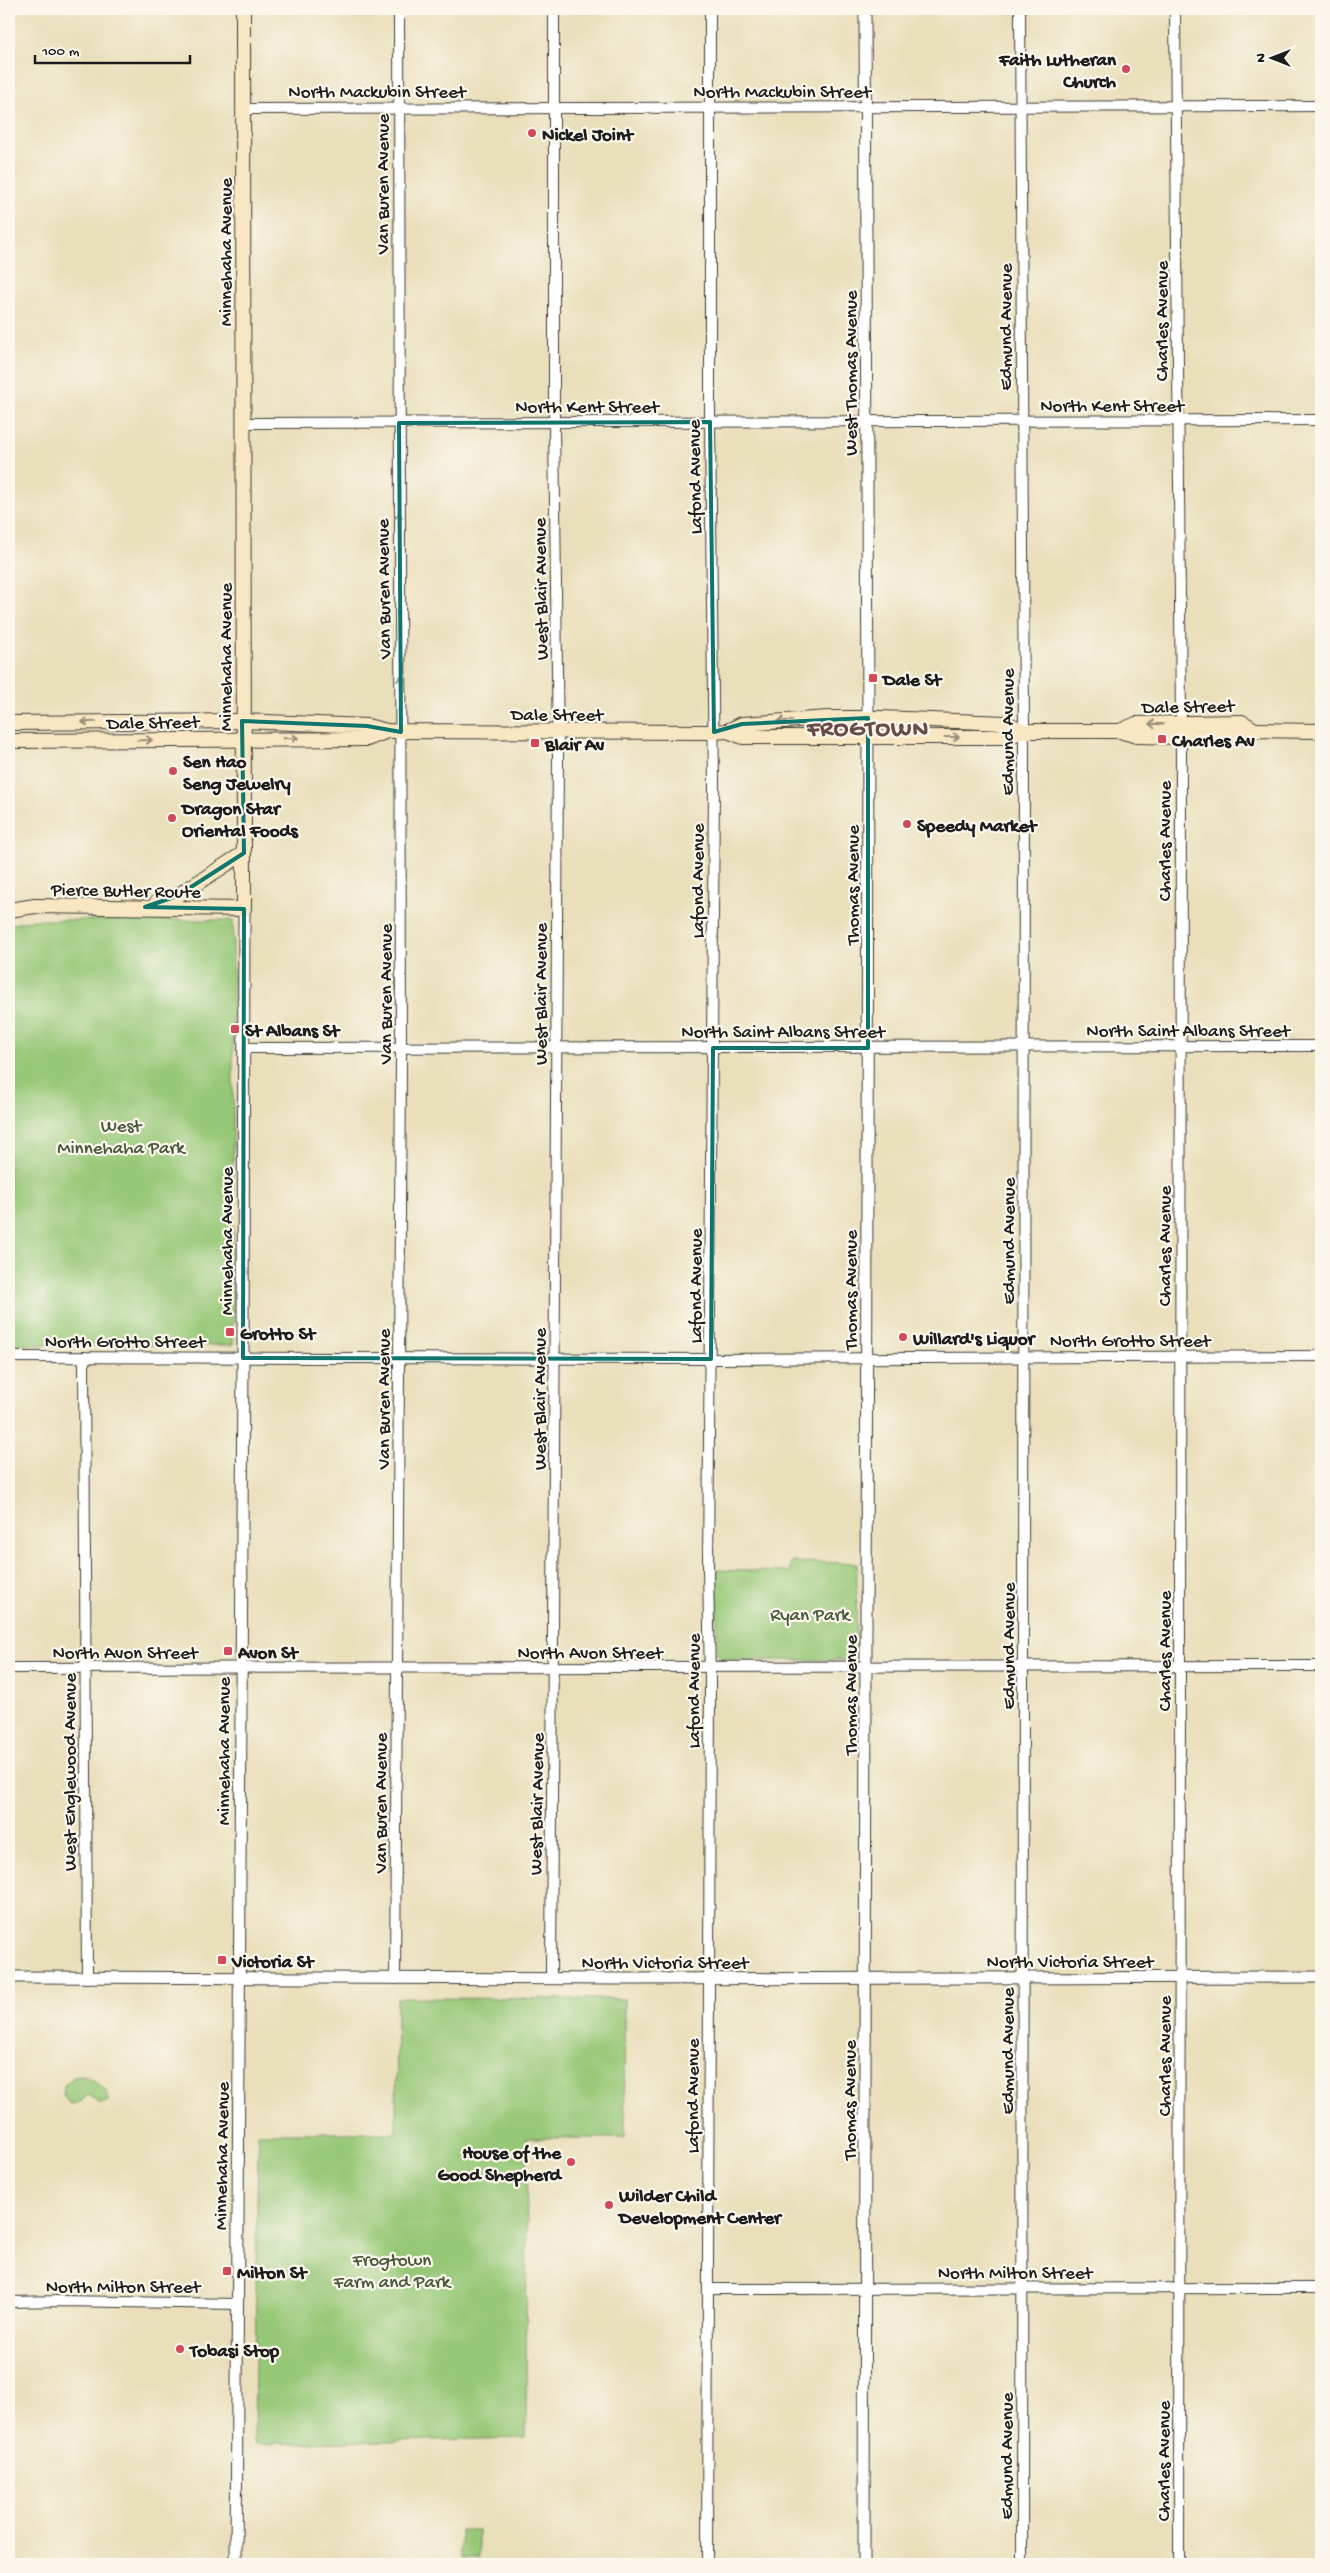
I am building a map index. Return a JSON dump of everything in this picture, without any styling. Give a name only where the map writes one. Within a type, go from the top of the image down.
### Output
[{"type":"main road","name":"Minnehaha Avenue","points":[[243,9],[242,739],[244,909]]},
{"type":"main road","name":"Dale Street","points":[[721,731],[742,724],[868,718],[1006,723],[1024,731]]},
{"type":"main road","name":"Dale Street","points":[[9,723],[242,721],[367,726],[386,731],[401,732],[721,731],[743,737],[1006,737],[1024,731],[1120,731],[1137,736],[1242,722],[1255,730],[1321,731]]},
{"type":"main road","name":"Dale Street","points":[[9,740],[367,739],[386,731]]},
{"type":"main road","points":[[145,907],[177,896],[244,853]]},
{"type":"main road","name":"Pierce Butler Route","points":[[9,910],[35,906],[244,909]]},
{"type":"street","name":"Van Buren Avenue","points":[[395,1978],[401,1049],[398,9]]},
{"type":"street","name":"West Blair Avenue","points":[[551,1979],[556,1358],[558,732],[554,423],[554,9]]},
{"type":"street","name":"Lafond Avenue","points":[[707,2564],[710,1668],[708,1568],[712,1359],[713,1048],[721,731],[710,422],[710,9]]},
{"type":"street","name":"West Thomas Avenue","points":[[865,9],[868,736]]},
{"type":"street","name":"Edmund Avenue","points":[[1020,9],[1024,731],[1022,2564]]},
{"type":"street","name":"Charles Avenue","points":[[1175,9],[1181,730],[1179,2564]]},
{"type":"street","name":"North Mackubin Street","points":[[242,109],[1321,106]]},
{"type":"street","name":"North Kent Street","points":[[243,423],[1321,420]]},
{"type":"street","name":"Thomas Avenue","points":[[864,2564],[868,736]]},
{"type":"street","name":"Minnehaha Avenue","points":[[236,2564],[244,909]]},
{"type":"street","name":"North Saint Albans Street","points":[[244,1048],[556,1049],[1321,1046]]},
{"type":"street","name":"North Grotto Street","points":[[9,1357],[712,1359],[867,1356],[1321,1356]]},
{"type":"street","name":"West Englewood Avenue","points":[[84,1357],[87,1978]]},
{"type":"street","name":"North Avon Street","points":[[9,1668],[554,1669],[1321,1666]]},
{"type":"street","name":"North Victoria Street","points":[[9,1977],[866,1979],[1321,1977]]},
{"type":"street","name":"North Milton Street","points":[[708,2289],[1321,2288]]},
{"type":"street","name":"North Milton Street","points":[[9,2302],[62,2300],[71,2302],[237,2304]]},
{"type":"highlighted area","points":[[710,422],[714,732],[742,724],[868,718],[868,1048],[713,1048],[711,1359],[243,1358],[244,909],[145,907],[177,896],[244,853],[242,721],[367,726],[401,732],[399,423]]},
{"type":"green space","name":"West Minnehaha Park","points":[[31,920],[233,920],[233,1345],[9,1345],[9,925]]},
{"type":"green space","name":"Ryan Park","points":[[791,1562],[857,1563],[856,1656],[849,1660],[724,1660],[717,1654],[717,1570],[789,1572]]},
{"type":"green space","name":"Frogtown Farm and Park","points":[[397,1998],[624,1999],[625,2138],[527,2138],[526,2438],[254,2444],[258,2133],[396,2133]]},
{"type":"green space","points":[[82,2076],[100,2085],[106,2092],[109,2101],[100,2103],[88,2095],[78,2104],[70,2105],[63,2095],[64,2085],[74,2077]]},
{"type":"green space","points":[[461,2530],[478,2530],[478,2558],[461,2558]]},
{"type":"place","name":"Faith Lutheran Church","points":[[1126,69]]},
{"type":"place","name":"Nickel Joint","points":[[532,133]]},
{"type":"place","name":"Dale St","points":[[873,678]]},
{"type":"place","name":"Charles Av","points":[[1162,739]]},
{"type":"place","name":"Blair Av","points":[[535,743]]},
{"type":"place","name":"Sen Hao Seng Jewelry","points":[[173,771]]},
{"type":"place","name":"Dragon Star Oriental Foods","points":[[172,818]]},
{"type":"place","name":"Speedy Market","points":[[907,824]]},
{"type":"place","name":"St Albans St","points":[[235,1029]]},
{"type":"place","name":"Grotto St","points":[[230,1332]]},
{"type":"place","name":"Willard's Liquor","points":[[903,1337]]},
{"type":"place","name":"Avon St","points":[[228,1651]]},
{"type":"place","name":"Victoria St","points":[[222,1960]]},
{"type":"place","name":"House of the Good Shepherd","points":[[571,2162]]},
{"type":"place","name":"Wilder Child Development Center","points":[[609,2205]]},
{"type":"place","name":"Milton St","points":[[227,2271]]},
{"type":"place","name":"Tobasi Stop","points":[[180,2349]]},
{"type":"district","name":"FROGTOWN","points":[[868,727]]}]
